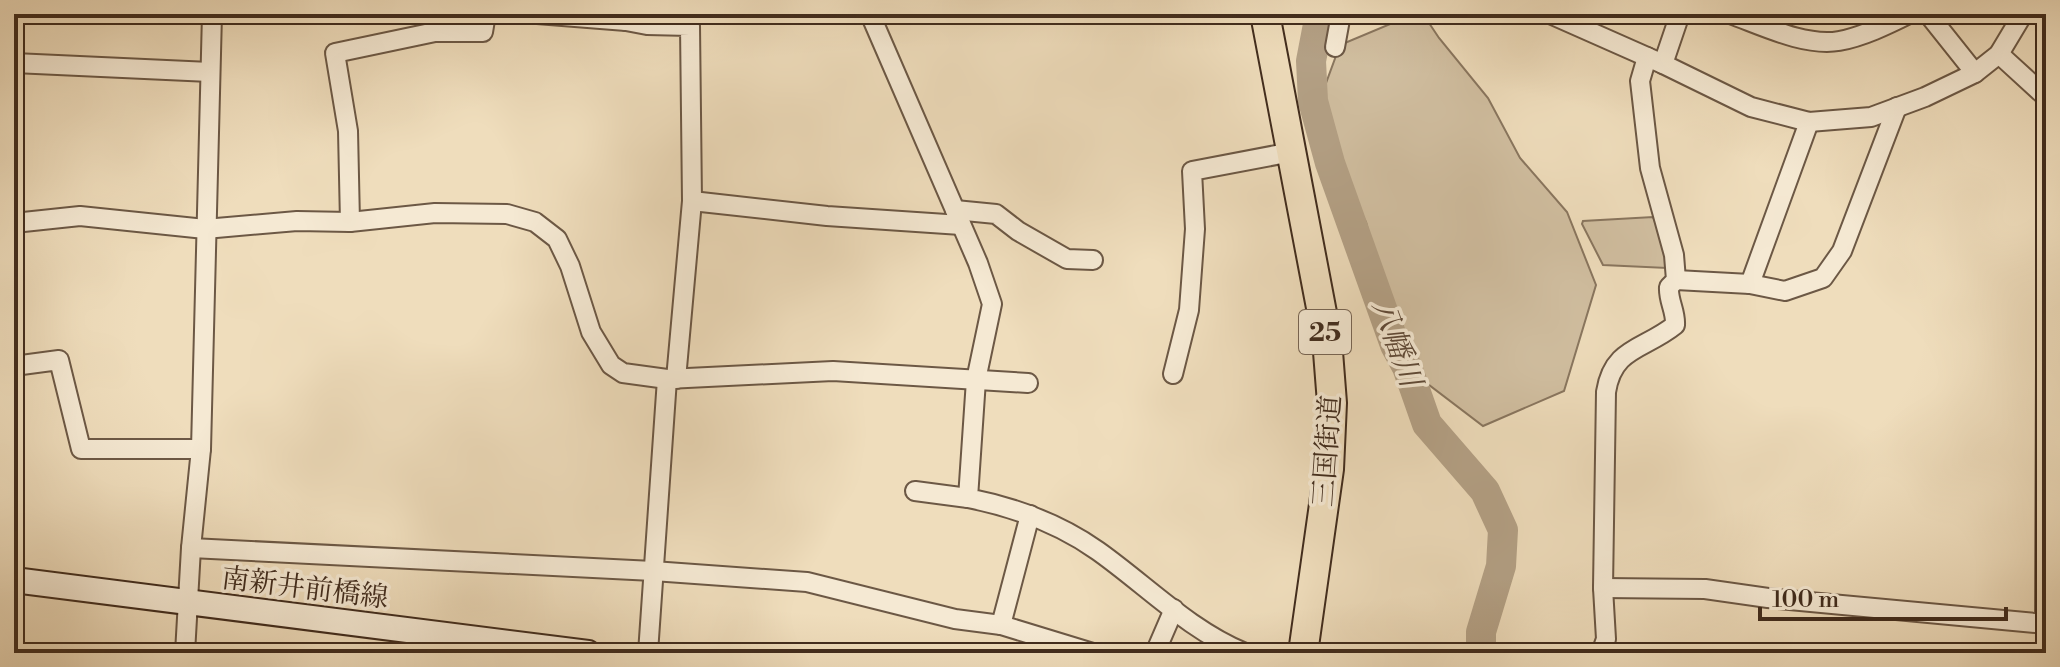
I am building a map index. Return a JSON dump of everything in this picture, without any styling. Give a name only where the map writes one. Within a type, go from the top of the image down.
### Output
[{"type":"main road","name":"三国街道","points":[[1265,14],[1327,339],[1332,403],[1329,469],[1303,653]]},
{"type":"main road","name":"南新井前橋線","points":[[14,580],[588,653]]},
{"type":"street","points":[[185,653],[201,449],[212,14]]},
{"type":"street","points":[[350,222],[348,131],[335,53],[435,32],[483,32],[486,14]]},
{"type":"street","points":[[537,14],[626,17],[647,25],[690,26],[692,201],[653,571],[648,653]]},
{"type":"street","points":[[870,14],[992,304],[976,380],[968,498]]},
{"type":"street","points":[[1335,47],[1341,14]]},
{"type":"street","points":[[1550,14],[1751,107],[1809,122],[1871,117],[1975,73],[1999,54],[2023,14]]},
{"type":"street","points":[[1676,280],[1674,255],[1650,168],[1640,81],[1680,14]]},
{"type":"street","points":[[1730,14],[1795,38],[1837,42],[1909,14]]},
{"type":"street","points":[[1928,14],[1975,73]]},
{"type":"street","points":[[1999,54],[2046,97]]},
{"type":"street","points":[[14,63],[210,72]]},
{"type":"street","points":[[1601,653],[1606,639],[1603,588],[1606,392],[1609,374],[1617,361],[1675,325],[1676,315],[1668,296],[1669,287],[1676,280],[1750,284],[1785,291],[1823,278],[1842,251],[1897,107]]},
{"type":"street","points":[[1750,284],[1809,122]]},
{"type":"street","points":[[1173,374],[1189,310],[1195,229],[1192,171],[1292,152]]},
{"type":"street","points":[[692,201],[827,216],[958,217],[996,214],[1018,231],[1067,259],[1093,260]]},
{"type":"street","points":[[14,223],[80,216],[205,229],[297,221],[350,222],[435,213],[507,214],[535,222],[557,239],[570,266],[591,332],[611,365],[623,373],[672,379],[833,371],[1028,383]]},
{"type":"street","points":[[14,366],[59,360],[81,449],[201,449]]},
{"type":"street","points":[[1603,588],[1705,589],[1768,598],[2046,624],[2046,365]]},
{"type":"street","points":[[915,491],[1005,505],[1030,515],[1095,549],[1201,630],[1245,653]]},
{"type":"street","points":[[1001,625],[1030,515]]},
{"type":"street","points":[[191,548],[653,571],[807,582],[955,619],[1001,625],[1093,653]]},
{"type":"street","points":[[1155,653],[1174,609]]},
{"type":"shaded area","points":[[1414,14],[1423,14],[1488,98],[1520,158],[1567,212],[1596,285],[1564,391],[1483,426],[1420,378],[1385,300],[1366,222],[1311,124],[1340,45]]},
{"type":"shaded area","points":[[1653,217],[1668,251],[1667,268],[1603,265],[1582,224],[1583,221]]},
{"type":"waterway","name":"八幡川","points":[[1320,14],[1311,61],[1313,101],[1330,163],[1395,345],[1407,367],[1427,424],[1485,491],[1503,530],[1501,566],[1481,632],[1481,653]]}]
